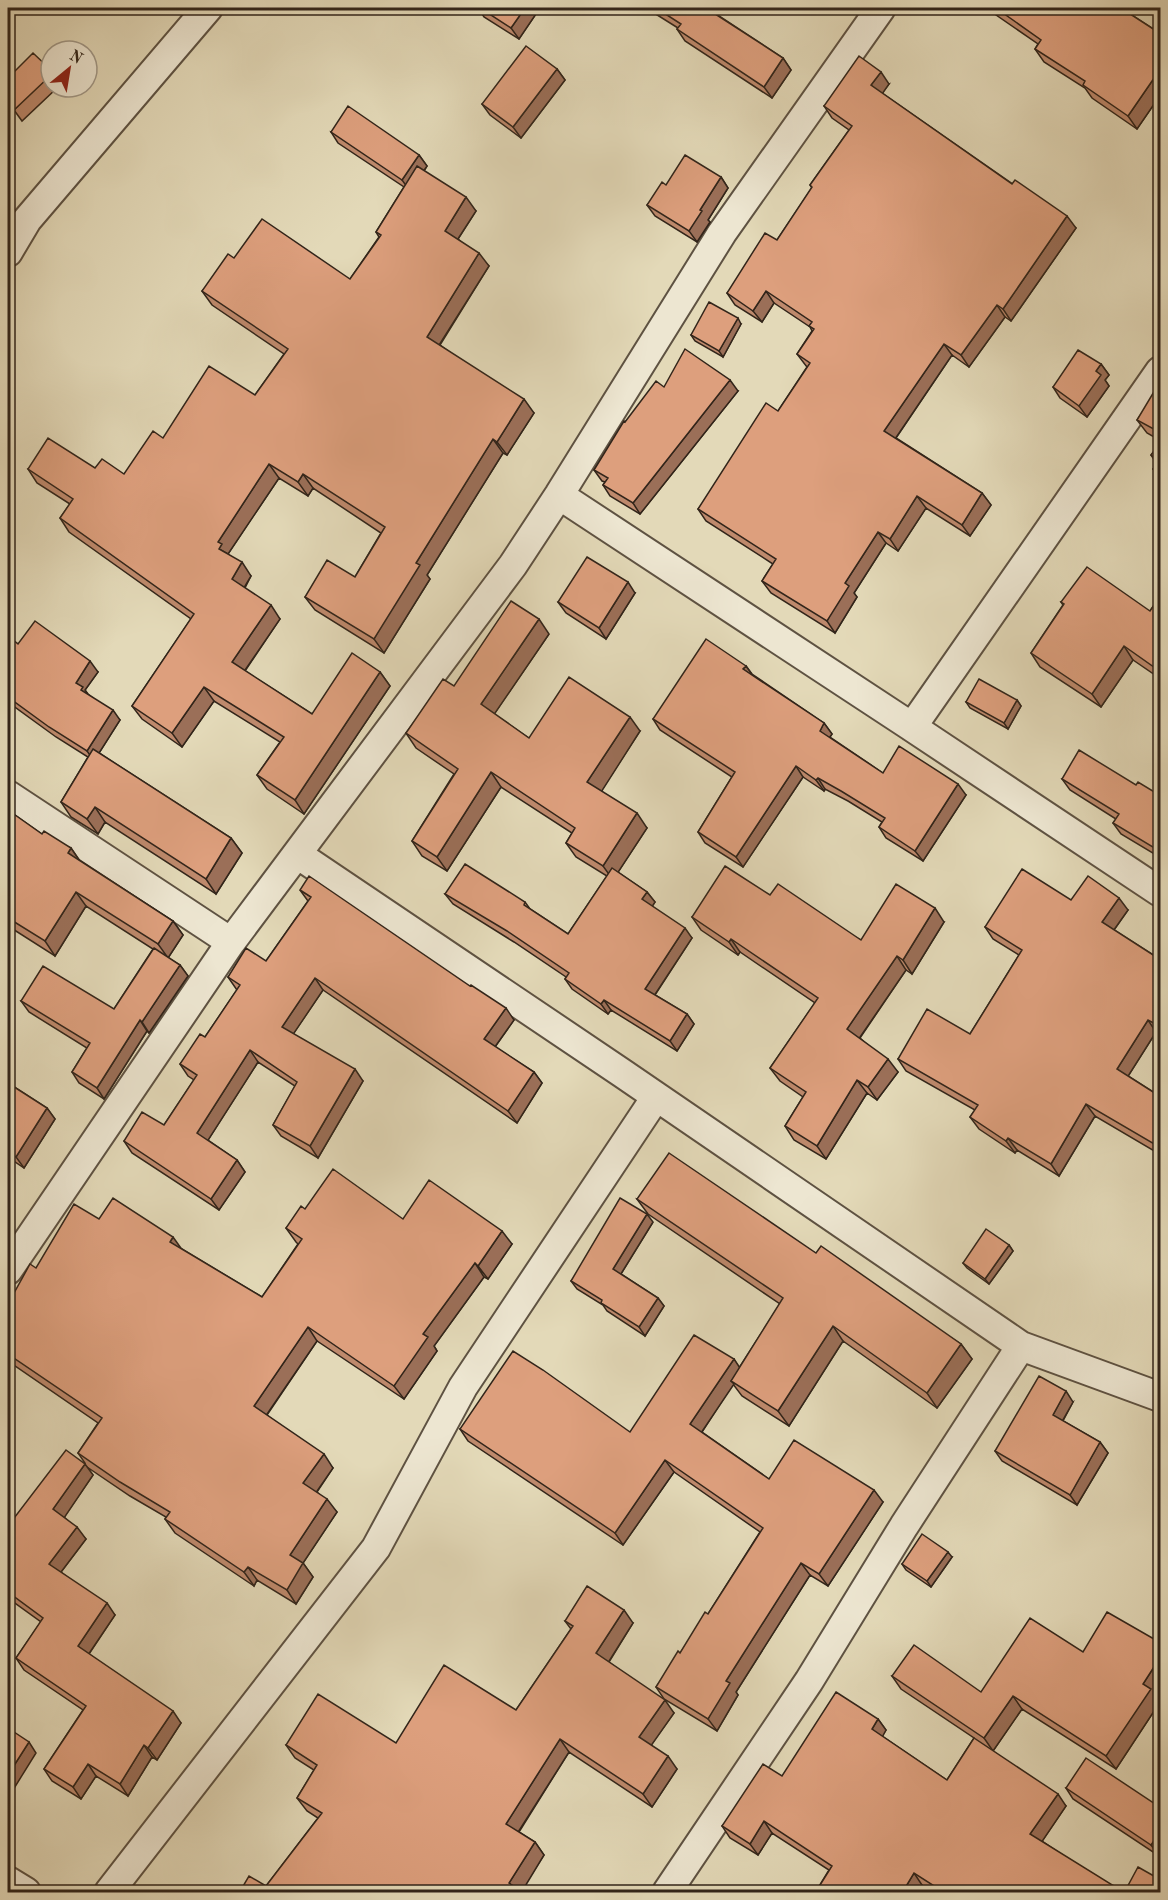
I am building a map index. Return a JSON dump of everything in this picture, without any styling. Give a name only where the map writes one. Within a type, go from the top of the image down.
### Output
[{"type":"street","points":[[8,252],[27,220],[208,8]]},
{"type":"street","points":[[8,1270],[231,942],[513,566],[722,233],[881,8]]},
{"type":"street","points":[[912,727],[1161,371]]},
{"type":"street","points":[[559,495],[1161,892]]},
{"type":"street","points":[[8,795],[231,942]]},
{"type":"street","points":[[297,854],[1021,1346],[1161,1397]]},
{"type":"street","points":[[109,1893],[375,1548],[463,1387],[656,1097]]},
{"type":"street","points":[[667,1893],[809,1681],[904,1526],[1021,1346]]},
{"type":"street","points":[[8,1881],[26,1893]]},
{"type":"building","points":[[480,8],[525,8],[511,28]]},
{"type":"building","points":[[656,8],[706,8],[783,58],[764,87],[677,29],[681,24]]},
{"type":"building","points":[[996,8],[1121,8],[1161,34],[1161,68],[1128,116],[1083,85],[1085,81],[1035,49],[1041,40]]},
{"type":"building","points":[[526,46],[557,69],[513,127],[482,104]]},
{"type":"building","points":[[33,53],[39,59],[39,86],[14,110],[8,78]]},
{"type":"building","points":[[859,56],[881,72],[871,85],[1012,184],[1015,180],[1067,216],[1003,309],[997,305],[961,355],[944,344],[884,431],[982,493],[962,525],[917,496],[890,539],[878,532],[845,583],[849,586],[827,621],[762,581],[776,559],[698,509],[766,403],[778,411],[810,363],[797,354],[814,329],[809,326],[812,322],[766,291],[753,311],[727,293],[765,233],[777,240],[812,187],[810,185],[852,126],[824,106]]},
{"type":"building","points":[[348,106],[419,155],[402,180],[331,132]]},
{"type":"building","points":[[685,155],[721,177],[689,231],[647,205],[662,182],[666,185]]},
{"type":"building","points":[[417,166],[466,197],[445,231],[479,253],[427,337],[524,399],[497,442],[493,439],[416,563],[420,565],[374,639],[305,597],[327,560],[355,577],[385,527],[303,474],[298,482],[269,464],[218,542],[222,544],[219,549],[242,562],[232,579],[271,605],[232,662],[312,714],[352,653],[380,672],[295,800],[257,775],[284,737],[204,687],[172,733],[132,706],[194,614],[60,518],[73,499],[28,469],[48,438],[95,468],[102,459],[124,474],[153,431],[163,438],[209,366],[255,395],[288,349],[202,291],[228,254],[234,258],[262,219],[350,279],[381,235],[376,232]]},
{"type":"building","points":[[709,302],[738,318],[719,351],[691,335]]},
{"type":"building","points":[[685,349],[730,380],[633,503],[603,485],[608,478],[594,470],[624,421],[656,381],[664,387]]},
{"type":"building","points":[[1078,350],[1101,364],[1096,371],[1101,375],[1079,406],[1053,387]]},
{"type":"building","points":[[1158,385],[1161,386],[1161,433],[1137,420]]},
{"type":"building","points":[[1161,442],[1161,474],[1153,469],[1159,461],[1151,455]]},
{"type":"building","points":[[587,557],[628,582],[599,628],[558,602]]},
{"type":"building","points":[[1087,567],[1150,611],[1161,595],[1161,672],[1124,646],[1092,694],[1031,653],[1064,604],[1061,602]]},
{"type":"building","points":[[511,601],[539,619],[481,704],[529,738],[569,677],[630,717],[587,782],[637,813],[603,866],[566,843],[575,828],[491,772],[437,857],[412,841],[458,769],[406,733],[443,679],[454,686]]},
{"type":"building","points":[[35,621],[90,661],[76,683],[83,687],[81,690],[113,710],[87,751],[8,697],[8,636],[18,644]]},
{"type":"building","points":[[706,639],[746,666],[743,669],[824,723],[820,731],[883,773],[899,746],[958,784],[915,851],[879,827],[885,818],[818,778],[816,780],[796,766],[736,857],[698,832],[735,772],[653,719]]},
{"type":"building","points":[[979,679],[1017,700],[1004,723],[966,702]]},
{"type":"building","points":[[93,749],[231,838],[206,879],[95,807],[87,819],[61,802]]},
{"type":"building","points":[[1079,750],[1136,785],[1138,782],[1161,796],[1161,852],[1113,823],[1119,814],[1062,779]]},
{"type":"building","points":[[8,810],[42,834],[44,831],[71,848],[68,853],[173,921],[158,944],[76,892],[45,941],[8,918]]},
{"type":"building","points":[[465,864],[525,902],[524,905],[568,934],[612,868],[647,892],[642,899],[685,928],[645,989],[687,1014],[670,1041],[604,1000],[601,1004],[565,979],[569,973],[507,931],[445,894]]},
{"type":"building","points":[[725,866],[770,895],[778,884],[861,940],[896,884],[935,908],[903,960],[897,956],[847,1029],[888,1059],[868,1087],[857,1080],[817,1146],[785,1126],[806,1092],[770,1068],[818,998],[731,939],[729,942],[692,917]]},
{"type":"building","points":[[1022,869],[1071,900],[1088,876],[1119,898],[1102,922],[1161,960],[1161,1027],[1148,1020],[1117,1069],[1161,1097],[1161,1148],[1086,1104],[1051,1164],[1008,1138],[1006,1141],[970,1117],[978,1105],[898,1059],[927,1009],[970,1034],[1022,950],[985,927]]},
{"type":"building","points":[[309,876],[506,1008],[484,1039],[534,1072],[508,1111],[315,978],[282,1027],[355,1069],[310,1146],[273,1125],[297,1082],[250,1050],[197,1133],[237,1160],[211,1199],[124,1141],[142,1112],[164,1125],[197,1075],[180,1064],[200,1034],[205,1037],[240,985],[228,977],[246,948],[266,961],[311,897],[300,890]]},
{"type":"building","points":[[154,948],[180,965],[142,1022],[140,1020],[97,1088],[72,1072],[90,1043],[21,1001],[43,966],[114,1009]]},
{"type":"building","points":[[8,1083],[47,1108],[16,1157],[8,1151]]},
{"type":"building","points":[[669,1153],[816,1253],[821,1246],[961,1344],[927,1393],[833,1326],[778,1411],[731,1381],[783,1298],[637,1199]]},
{"type":"building","points":[[333,1169],[403,1219],[429,1180],[502,1231],[478,1266],[475,1263],[423,1334],[428,1337],[394,1386],[308,1327],[254,1406],[324,1454],[303,1483],[327,1499],[290,1555],[303,1563],[287,1590],[248,1567],[244,1572],[165,1519],[170,1512],[78,1453],[102,1418],[8,1354],[8,1304],[30,1264],[36,1268],[74,1204],[99,1219],[113,1198],[173,1237],[170,1242],[262,1297],[302,1239],[286,1228],[301,1206],[305,1209]]},
{"type":"building","points":[[620,1198],[647,1214],[613,1269],[658,1298],[639,1327],[571,1281]]},
{"type":"building","points":[[986,1229],[1009,1245],[985,1279],[963,1263]]},
{"type":"building","points":[[694,1335],[734,1359],[690,1424],[769,1479],[794,1440],[874,1490],[819,1574],[801,1563],[726,1681],[730,1683],[708,1719],[656,1687],[705,1612],[708,1614],[763,1528],[665,1460],[615,1533],[460,1429],[513,1351],[630,1432]]},
{"type":"building","points":[[1039,1376],[1066,1391],[1053,1415],[1100,1442],[1070,1495],[995,1451]]},
{"type":"building","points":[[66,1450],[85,1464],[53,1509],[77,1527],[49,1564],[107,1603],[78,1646],[173,1711],[148,1748],[144,1745],[120,1784],[88,1764],[73,1787],[44,1769],[86,1706],[16,1658],[43,1618],[8,1592],[8,1526]]},
{"type":"building","points":[[922,1534],[948,1552],[927,1581],[902,1564]]},
{"type":"building","points":[[587,1586],[624,1610],[596,1653],[665,1700],[639,1737],[668,1756],[643,1794],[560,1739],[506,1824],[535,1842],[509,1883],[524,1893],[239,1893],[249,1876],[266,1886],[322,1813],[297,1798],[317,1765],[286,1745],[318,1694],[396,1743],[444,1665],[516,1710],[573,1626],[565,1621]]},
{"type":"building","points":[[1107,1612],[1161,1643],[1161,1656],[1143,1684],[1151,1689],[1106,1756],[1013,1696],[984,1738],[892,1676],[914,1645],[981,1692],[1030,1618],[1083,1652]]},
{"type":"building","points":[[836,1692],[878,1719],[872,1729],[947,1780],[974,1738],[1058,1794],[1030,1834],[1114,1886],[1111,1893],[945,1893],[914,1873],[902,1893],[815,1893],[832,1866],[764,1821],[750,1844],[722,1826],[763,1764],[782,1776]]},
{"type":"building","points":[[8,1728],[29,1742],[8,1775]]},
{"type":"building","points":[[1086,1758],[1161,1808],[1161,1831],[1151,1845],[1066,1788]]},
{"type":"building","points":[[1138,1867],[1161,1880],[1161,1889],[1158,1893],[1124,1893]]}]
